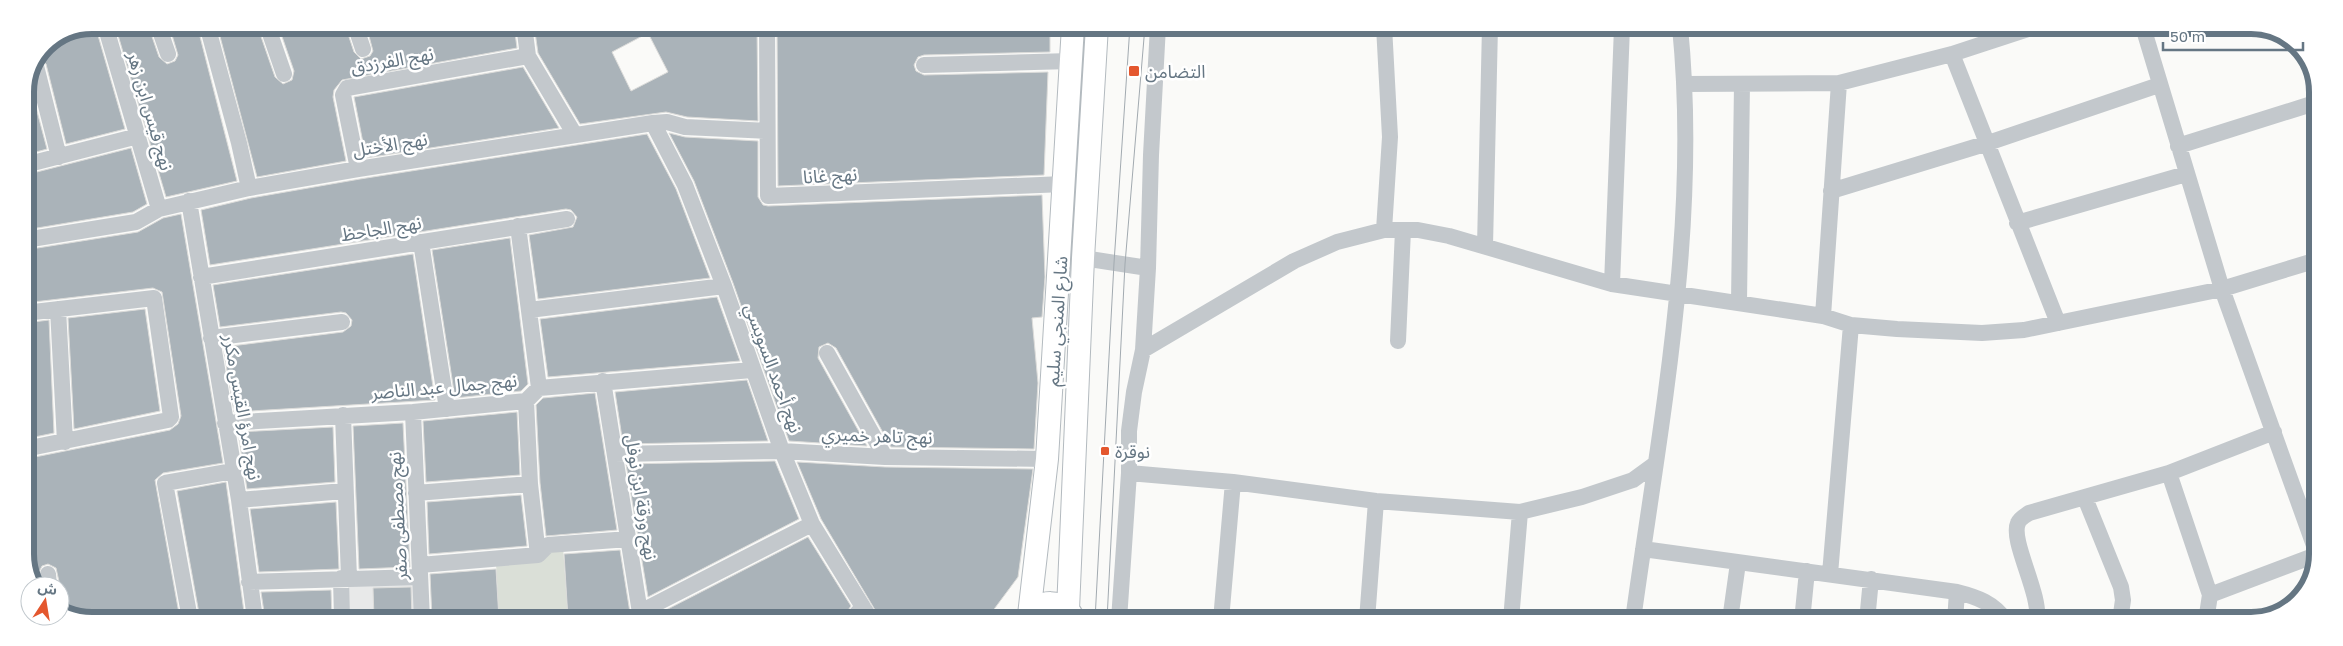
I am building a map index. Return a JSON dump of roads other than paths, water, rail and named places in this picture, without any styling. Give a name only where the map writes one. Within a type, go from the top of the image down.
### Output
[{"type":"main road","name":"شارع المنجي سليم","points":[[1030,612],[1047,459],[1073,34]]},
{"type":"main road","name":"شارع المنجي سليم","points":[[1071,612],[1083,258],[1097,34]]},
{"type":"main road","points":[[1034,612],[1040,605],[1047,602],[1055,603],[1067,612]]},
{"type":"street","name":"نهج قيس ابن زهر","points":[[108,34],[159,209]]},
{"type":"street","points":[[161,34],[168,54]]},
{"type":"street","points":[[209,34],[234,124],[248,188]]},
{"type":"street","points":[[270,34],[284,74]]},
{"type":"street","points":[[358,34],[363,49]]},
{"type":"street","points":[[525,34],[528,56],[575,135]]},
{"type":"street","name":"نهج غانا","points":[[767,34],[768,196],[1064,184]]},
{"type":"street","points":[[1120,612],[1129,473],[1129,430],[1134,392],[1143,350],[1158,34]]},
{"type":"street","points":[[1384,230],[1390,137],[1389,87],[1385,34]]},
{"type":"street","points":[[1485,246],[1490,34]]},
{"type":"street","points":[[1612,284],[1622,34]]},
{"type":"street","points":[[1634,612],[1678,295],[1685,202],[1684,84],[1680,34]]},
{"type":"street","points":[[1684,84],[1839,83],[1952,54],[2013,34]]},
{"type":"street","points":[[2145,34],[2158,85],[2222,289],[2309,531]]},
{"type":"street","points":[[1952,54],[2058,323]]},
{"type":"street","name":"نهج الفرزدق","points":[[358,169],[343,95],[347,88],[528,56]]},
{"type":"street","points":[[924,65],[1071,61]]},
{"type":"street","points":[[37,71],[59,157]]},
{"type":"street","points":[[1823,316],[1839,83]]},
{"type":"street","points":[[1739,302],[1742,84]]},
{"type":"street","points":[[1831,191],[1988,143],[2158,85]]},
{"type":"street","points":[[2178,146],[2309,105]]},
{"type":"street","name":"نهج الأختل","points":[[34,239],[136,222],[159,209],[248,188],[653,123],[667,122],[685,127],[767,131]]},
{"type":"street","name":"نهج أحمد السويسي","points":[[653,123],[685,186],[724,286],[782,451],[812,524],[866,612]]},
{"type":"street","points":[[34,163],[138,136]]},
{"type":"street","points":[[2017,223],[2186,174]]},
{"type":"street","name":"نهج امرؤ القيس مكرر","points":[[189,202],[239,500],[254,612]]},
{"type":"street","name":"نهج الجاحظ","points":[[202,277],[567,219]]},
{"type":"street","points":[[518,226],[540,388]]},
{"type":"street","points":[[1143,350],[1294,261],[1337,242],[1384,230],[1418,230],[1485,246],[1612,284],[1823,316],[1850,325],[1982,333],[2024,330],[2222,289],[2309,262]]},
{"type":"street","points":[[1398,341],[1403,230]]},
{"type":"street","points":[[421,242],[447,409]]},
{"type":"street","points":[[1083,258],[1148,268]]},
{"type":"street","points":[[529,310],[724,286]]},
{"type":"street","points":[[34,312],[154,298],[156,301],[170,419],[34,447]]},
{"type":"street","points":[[58,309],[65,442]]},
{"type":"street","points":[[211,338],[342,322]]},
{"type":"street","points":[[1830,574],[1850,325]]},
{"type":"street","points":[[827,353],[885,456]]},
{"type":"street","name":"نهج جمال عبد الناصر","points":[[225,423],[447,409],[526,401],[540,388],[603,381],[752,370]]},
{"type":"street","name":"نهج ورقة ابن نوفل","points":[[603,381],[629,539],[644,612]]},
{"type":"street","points":[[526,401],[530,484],[538,556]]},
{"type":"street","name":"نهج مصطفى صفر","points":[[413,412],[422,612]]},
{"type":"street","points":[[343,415],[345,578],[343,612]]},
{"type":"street","points":[[2037,612],[2036,594],[2018,540],[2018,524],[2029,513],[2169,473],[2274,432]]},
{"type":"street","name":"نهج تاهر خميري","points":[[616,454],[782,451],[885,456],[1047,459]]},
{"type":"street","points":[[1129,473],[1233,482],[1376,502],[1520,512],[1582,497],[1633,480],[1655,464]]},
{"type":"street","points":[[189,612],[165,483],[233,472]]},
{"type":"street","points":[[2169,473],[2210,595],[2207,612]]},
{"type":"street","points":[[1222,612],[1233,482]]},
{"type":"street","points":[[416,493],[530,484]]},
{"type":"street","points":[[239,500],[344,491]]},
{"type":"street","points":[[2084,498],[2121,587],[2123,600],[2121,612]]},
{"type":"street","points":[[1368,612],[1376,502]]},
{"type":"street","points":[[1513,612],[1520,512]]},
{"type":"street","points":[[651,612],[812,524]]},
{"type":"street","points":[[249,582],[345,578],[420,571],[538,556],[548,545],[629,539]]},
{"type":"street","points":[[1643,549],[1957,592],[1977,597],[1999,612]]},
{"type":"street","points":[[2210,595],[2309,558]]},
{"type":"street","points":[[1731,612],[1738,563]]},
{"type":"street","points":[[1803,612],[1807,571]]},
{"type":"street","points":[[1868,612],[1870,579]]},
{"type":"street","points":[[1956,612],[1957,592]]},
{"type":"tram line","points":[[1095,612],[1114,263],[1129,34]]},
{"type":"tram line","points":[[1107,612],[1125,264],[1144,34]]},
{"type":"place","name":"التضامن","points":[[1134,71]]},
{"type":"place","name":"نوقرة","points":[[1105,451]]}]
